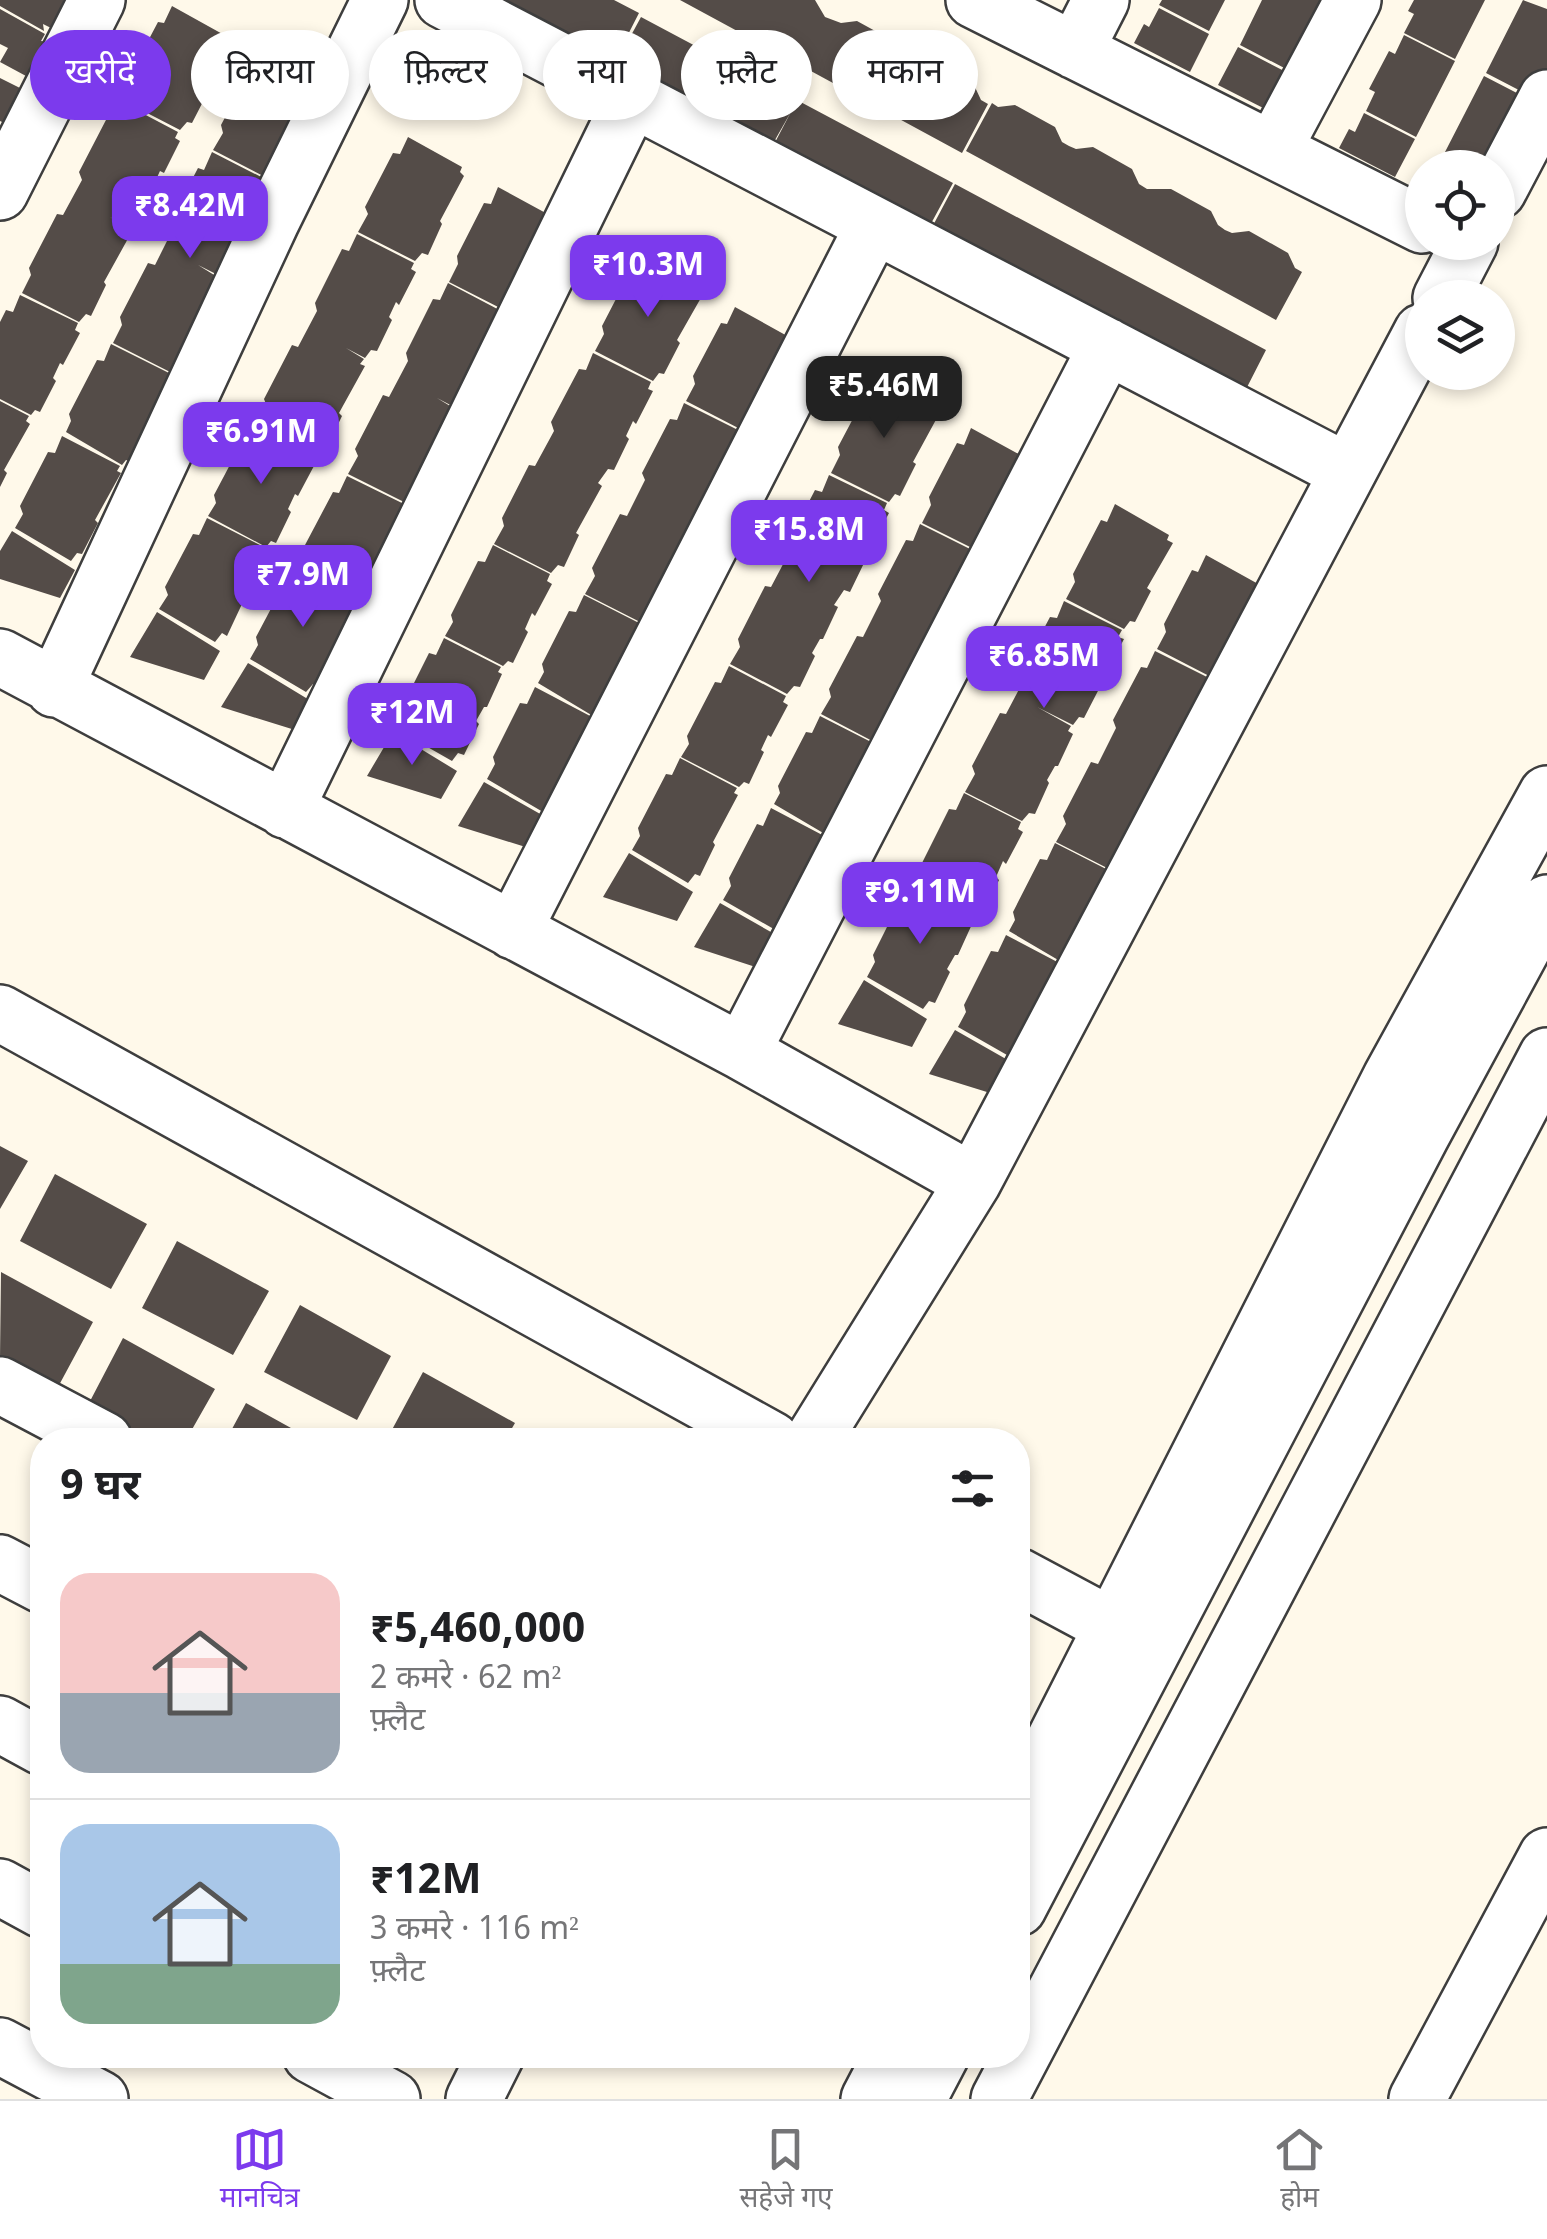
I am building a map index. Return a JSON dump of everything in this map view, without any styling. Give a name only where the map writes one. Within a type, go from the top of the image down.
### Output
[{"type":"street","points":[[0,192],[97,0]]},
{"type":"street","points":[[54,688],[380,0]]},
{"type":"street","points":[[443,0],[543,52]]},
{"type":"street","points":[[974,0],[1405,215]]},
{"type":"street","points":[[1074,51],[1101,0]]},
{"type":"street","points":[[1273,150],[1352,0]]},
{"type":"street","points":[[1515,159],[1547,98]]},
{"type":"street","points":[[661,114],[1348,472]]},
{"type":"street","points":[[285,810],[622,120]]},
{"type":"street","points":[[513,931],[874,225]]},
{"type":"street","points":[[742,1052],[1107,346]]},
{"type":"street","points":[[820,1428],[973,1182],[1405,364]]},
{"type":"street","points":[[0,658],[742,1052],[973,1182]]},
{"type":"street","points":[[1030,1880],[1133,1638],[1391,1077],[1547,794]]},
{"type":"street","points":[[1030,1794],[1133,1638],[1421,1136],[1547,903]]},
{"type":"street","points":[[0,1012],[750,1428]]},
{"type":"street","points":[[1030,2042],[1547,1056]]},
{"type":"street","points":[[0,1385],[81,1428]]},
{"type":"street","points":[[0,1563],[30,1579]]},
{"type":"street","points":[[1030,1582],[1133,1638]]},
{"type":"street","points":[[0,1724],[30,1740]]},
{"type":"street","points":[[1417,2099],[1547,1856]]},
{"type":"street","points":[[0,1887],[30,1903]]},
{"type":"street","points":[[0,2046],[30,2062]]},
{"type":"street","points":[[42,2068],[100,2099]]},
{"type":"street","points":[[334,2068],[392,2099]]},
{"type":"street","points":[[474,2099],[490,2068]]},
{"type":"street","points":[[869,2099],[885,2068]]},
{"type":"street","points":[[918,2099],[934,2068]]},
{"type":"street","points":[[1000,2099],[1016,2068]]},
{"type":"building","points":[[0,0],[64,0],[51,28],[43,24],[44,30],[0,6]]},
{"type":"building","points":[[474,0],[614,0],[639,13],[630,30],[543,31]]},
{"type":"building","points":[[680,0],[815,0],[825,17],[841,23],[857,21],[873,30],[832,30],[832,82],[812,72],[812,30],[735,30]]},
{"type":"building","points":[[1162,0],[1225,0],[1209,31],[1159,5]]},
{"type":"building","points":[[1262,0],[1326,0],[1290,71],[1240,45]]},
{"type":"building","points":[[1414,0],[1485,0],[1455,59],[1404,33],[1414,14],[1408,11]]},
{"type":"building","points":[[1523,0],[1547,9],[1547,81],[1536,99],[1486,73]]},
{"type":"building","points":[[172,6],[215,30],[191,30],[194,120],[180,130],[161,120],[171,120],[171,30],[154,30],[158,22],[164,23]]},
{"type":"building","points":[[1159,8],[1209,34],[1190,72],[1134,43]]},
{"type":"building","points":[[0,9],[38,30],[30,30],[30,70],[26,76],[0,62],[8,48],[0,44]]},
{"type":"building","points":[[641,17],[681,38],[681,100],[661,89],[661,30],[634,30]]},
{"type":"building","points":[[1404,35],[1455,61],[1416,137],[1366,111],[1375,92],[1369,89],[1389,51],[1395,54]]},
{"type":"building","points":[[1238,47],[1288,73],[1275,114],[1218,85]]},
{"type":"building","points":[[1484,76],[1534,102],[1508,150],[1446,150]]},
{"type":"building","points":[[0,78],[20,88],[4,123],[0,121]]},
{"type":"building","points":[[978,94],[988,104],[962,153],[901,120],[978,120]]},
{"type":"building","points":[[992,103],[998,107],[1015,105],[1055,127],[1062,142],[1069,146],[1093,147],[1132,169],[1139,184],[1147,189],[1171,189],[1211,211],[1225,230],[1249,231],[1288,253],[1295,268],[1302,272],[1276,320],[966,151]]},
{"type":"building","points":[[812,108],[953,183],[927,231],[771,150],[787,120],[812,120]]},
{"type":"building","points":[[1364,113],[1415,139],[1409,150],[1405,150],[1395,177],[1339,148],[1349,129],[1355,132]]},
{"type":"building","points":[[106,120],[155,120],[178,132],[175,138],[180,141],[164,173],[160,171],[153,186],[157,188],[141,220],[136,218],[129,227],[110,217],[128,228],[125,232],[130,235],[104,282],[91,316],[86,314],[79,322],[22,293],[31,275],[29,268],[57,214],[63,215],[82,180],[79,172]]},
{"type":"building","points":[[224,120],[300,120],[271,180],[213,150],[223,133]]},
{"type":"building","points":[[720,120],[786,120],[771,147]]},
{"type":"building","points":[[408,137],[462,167],[460,172],[464,176],[440,221],[428,255],[422,253],[415,261],[358,232],[368,214],[365,207],[393,153],[400,154]]},
{"type":"building","points":[[212,152],[269,181],[220,276],[198,265],[219,278],[170,372],[113,343],[122,325],[120,317],[148,263],[155,265],[173,229],[170,222],[198,168],[204,170]]},
{"type":"building","points":[[955,184],[1266,350],[1241,399],[929,233]]},
{"type":"building","points":[[498,187],[553,217],[506,311],[449,282],[458,264],[457,256],[484,203],[491,204]]},
{"type":"building","points":[[357,234],[414,263],[411,269],[416,272],[399,305],[396,302],[377,351],[371,350],[365,358],[346,348],[364,359],[360,364],[365,366],[339,413],[342,416],[327,447],[321,445],[315,453],[257,424],[267,407],[264,399],[292,345],[298,347],[317,311],[315,303],[342,249],[349,251]]},
{"type":"building","points":[[644,257],[698,287],[702,296],[677,340],[680,343],[664,374],[659,373],[653,381],[595,351],[604,334],[602,326],[630,272],[637,274]]},
{"type":"building","points":[[448,283],[505,313],[456,408],[437,398],[455,409],[406,503],[348,474],[358,456],[355,449],[383,395],[389,397],[408,361],[406,353],[433,299],[440,300]]},
{"type":"building","points":[[20,295],[78,323],[75,330],[80,333],[63,365],[60,363],[53,378],[56,381],[40,412],[35,410],[31,415],[0,399],[0,322],[6,310],[13,312]]},
{"type":"building","points":[[735,307],[789,337],[744,431],[686,401],[695,384],[693,376],[721,323],[727,324]]},
{"type":"building","points":[[111,344],[169,373],[166,380],[171,382],[154,415],[151,412],[144,428],[147,431],[131,462],[126,460],[122,465],[66,432],[71,421],[69,414],[97,360],[104,361]]},
{"type":"building","points":[[593,353],[651,382],[648,389],[653,391],[636,424],[633,421],[614,470],[608,469],[598,483],[602,486],[576,533],[579,535],[564,567],[558,565],[551,573],[494,544],[504,526],[502,518],[529,465],[535,466],[554,431],[551,422],[579,369],[586,370]]},
{"type":"building","points":[[880,378],[935,408],[933,413],[938,416],[900,496],[895,494],[889,502],[831,473],[840,455],[838,447],[866,394],[873,395]]},
{"type":"building","points":[[0,401],[29,416],[26,421],[30,424],[4,470],[7,473],[0,487]]},
{"type":"building","points":[[684,403],[742,432],[642,623],[585,594],[595,576],[592,568],[620,514],[627,516],[645,480],[642,473],[670,419],[677,420]]},
{"type":"building","points":[[256,426],[313,455],[310,462],[315,464],[298,496],[295,494],[276,543],[271,541],[266,547],[208,516],[216,503],[214,495],[242,442],[248,443]]},
{"type":"building","points":[[971,428],[1026,458],[980,552],[922,523],[931,505],[929,497],[957,443],[964,445]]},
{"type":"building","points":[[62,436],[120,466],[117,471],[121,473],[95,520],[98,523],[82,554],[77,553],[71,561],[15,528],[23,514],[20,506],[48,452],[55,453]]},
{"type":"building","points":[[829,475],[887,503],[884,510],[889,513],[872,545],[869,543],[850,592],[844,590],[834,605],[838,607],[812,653],[815,656],[800,687],[794,686],[787,694],[730,664],[765,586],[771,587],[790,551],[787,544],[815,490],[822,492]]},
{"type":"building","points":[[347,476],[404,504],[367,594],[361,591],[357,596],[301,564],[307,553],[305,545],[333,492],[339,493]]},
{"type":"building","points":[[1115,504],[1169,535],[1167,540],[1173,543],[1147,588],[1151,591],[1135,622],[1130,621],[1124,629],[1066,599],[1075,582],[1073,574],[1101,520],[1107,522]]},
{"type":"building","points":[[207,518],[264,547],[261,553],[266,555],[239,602],[242,604],[227,636],[222,633],[215,642],[159,609],[168,595],[165,587],[193,534],[199,535]]},
{"type":"building","points":[[920,524],[978,553],[878,744],[821,714],[831,697],[829,689],[857,636],[863,637],[881,601],[878,594],[906,540],[913,541]]},
{"type":"building","points":[[12,531],[75,570],[60,598],[0,579],[0,551]]},
{"type":"building","points":[[493,545],[550,574],[547,581],[552,584],[535,616],[532,613],[525,629],[528,632],[513,663],[508,661],[503,666],[445,636],[478,561],[485,562]]},
{"type":"building","points":[[1206,555],[1260,585],[1215,679],[1157,649],[1166,632],[1164,624],[1192,570],[1198,572]]},
{"type":"building","points":[[298,568],[355,597],[352,602],[357,605],[330,652],[333,654],[318,686],[313,684],[306,692],[250,659],[258,645],[256,637],[284,584],[290,585]]},
{"type":"building","points":[[584,595],[641,624],[593,716],[538,683],[544,672],[542,664],[569,611],[576,612]]},
{"type":"building","points":[[1064,601],[1122,630],[1118,637],[1124,639],[1107,672],[1104,669],[1097,684],[1100,687],[1084,718],[1079,717],[1073,725],[1037,707],[1071,726],[1068,731],[1073,734],[1047,780],[1035,814],[1029,813],[1022,821],[965,792],[975,774],[972,766],[1000,713],[1006,714],[1025,678],[1022,670],[1050,617],[1057,618]]},
{"type":"building","points":[[157,612],[220,651],[204,680],[130,657]]},
{"type":"building","points":[[444,638],[501,667],[498,672],[502,674],[476,721],[479,724],[464,755],[458,753],[452,761],[396,729],[404,714],[402,707],[429,653],[436,655]]},
{"type":"building","points":[[1155,651],[1213,680],[1113,871],[1056,842],[1066,824],[1063,816],[1091,762],[1098,764],[1116,728],[1113,720],[1141,667],[1147,668]]},
{"type":"building","points":[[248,663],[311,701],[295,730],[221,707]]},
{"type":"building","points":[[729,666],[786,696],[783,702],[788,705],[771,737],[768,735],[749,784],[744,782],[739,787],[681,757],[689,744],[687,736],[715,682],[721,683]]},
{"type":"building","points":[[535,687],[592,717],[589,722],[593,724],[543,812],[487,779],[495,764],[493,757],[520,703],[527,704]]},
{"type":"building","points":[[820,716],[877,745],[830,837],[774,804],[780,793],[778,786],[806,732],[812,733]]},
{"type":"building","points":[[393,732],[457,771],[441,799],[367,776]]},
{"type":"building","points":[[680,758],[737,788],[734,793],[738,795],[700,876],[695,874],[688,883],[632,850],[640,836],[638,828],[666,774],[672,775]]},
{"type":"building","points":[[484,782],[542,815],[532,849],[458,826]]},
{"type":"building","points":[[964,793],[1021,822],[1018,829],[1023,832],[1006,864],[1003,861],[996,877],[999,880],[984,911],[978,909],[974,914],[916,883],[949,809],[956,810]]},
{"type":"building","points":[[771,808],[828,838],[779,932],[723,900],[731,886],[729,878],[757,824],[763,826]]},
{"type":"building","points":[[1055,843],[1112,872],[1065,964],[1009,931],[1015,920],[1013,912],[1040,859],[1047,860]]},
{"type":"building","points":[[629,853],[693,892],[677,921],[603,897]]},
{"type":"building","points":[[915,886],[972,915],[969,920],[973,922],[947,969],[950,972],[935,1003],[929,1001],[923,1009],[867,977],[875,962],[873,955],[900,901],[907,903]]},
{"type":"building","points":[[720,903],[778,936],[768,971],[694,947]]},
{"type":"building","points":[[1006,935],[1063,965],[1014,1059],[958,1027],[966,1012],[964,1005],[991,951],[998,952]]},
{"type":"building","points":[[864,980],[927,1019],[912,1047],[838,1024]]},
{"type":"building","points":[[955,1030],[1013,1063],[1003,1097],[929,1074]]},
{"type":"building","points":[[0,1146],[28,1161],[0,1209]]},
{"type":"building","points":[[55,1174],[147,1224],[111,1289],[20,1241]]},
{"type":"building","points":[[177,1241],[269,1291],[233,1355],[142,1308]]},
{"type":"building","points":[[1,1272],[93,1322],[58,1387],[0,1357]]},
{"type":"building","points":[[300,1305],[391,1356],[357,1420],[264,1372]]},
{"type":"building","points":[[123,1338],[215,1389],[193,1428],[131,1428],[88,1405]]},
{"type":"building","points":[[423,1372],[515,1423],[512,1428],[393,1428]]},
{"type":"building","points":[[246,1403],[291,1428],[232,1428]]}]
